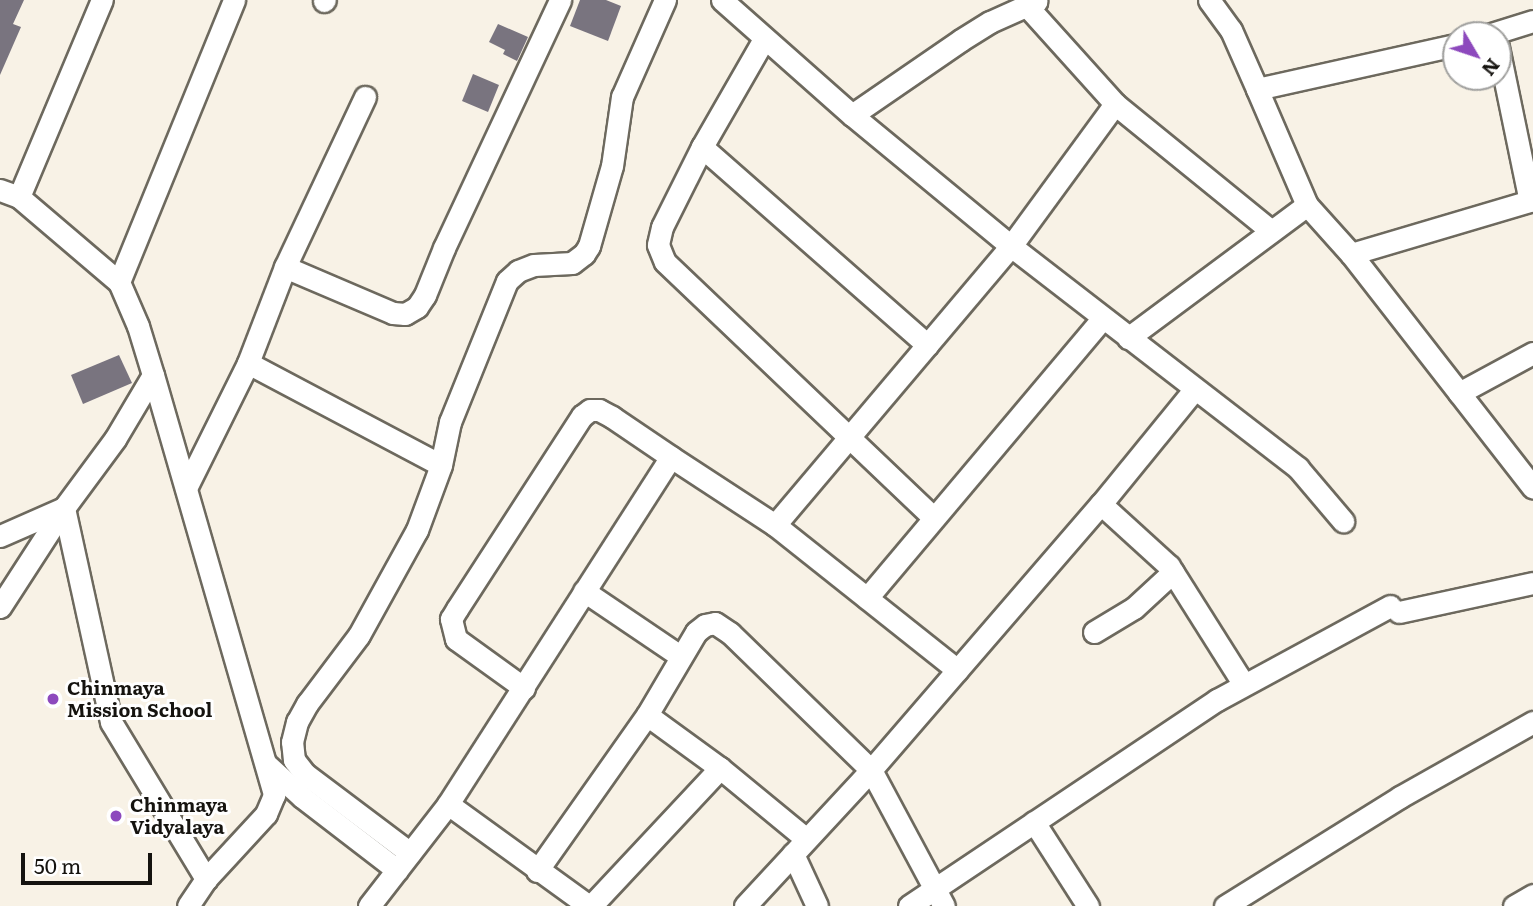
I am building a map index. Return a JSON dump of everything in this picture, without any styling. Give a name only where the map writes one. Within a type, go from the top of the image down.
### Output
[{"type":"street","points":[[102,0],[5,193],[119,282],[138,326],[153,375],[274,795],[271,805],[206,879],[188,906]]},
{"type":"street","points":[[119,282],[234,0]]},
{"type":"street","points":[[285,267],[393,313],[405,314],[417,307],[425,295],[444,248],[560,0]]},
{"type":"street","points":[[410,853],[305,774],[294,760],[292,742],[297,722],[307,704],[359,635],[417,530],[441,465],[450,422],[507,281],[518,271],[534,264],[572,262],[584,254],[589,246],[612,166],[622,97],[665,0]]},
{"type":"street","points":[[722,0],[852,115],[1011,246],[1298,468],[1343,521]]},
{"type":"street","points":[[1209,0],[1231,30],[1307,205],[1351,254],[1533,488]]},
{"type":"street","points":[[852,115],[961,40],[1032,2],[1115,104],[1270,230]]},
{"type":"street","points":[[1512,30],[1533,21]]},
{"type":"street","points":[[764,39],[702,147],[662,227],[658,246],[665,262],[933,517]]},
{"type":"street","points":[[1257,89],[1442,48]]},
{"type":"street","points":[[1351,254],[1531,200],[1506,91]]},
{"type":"street","points":[[186,488],[248,363],[285,267],[365,97]]},
{"type":"street","points":[[775,525],[1011,246],[1115,104]]},
{"type":"street","points":[[702,147],[928,345]]},
{"type":"street","points":[[1128,338],[1307,205]]},
{"type":"street","points":[[867,598],[1103,318]]},
{"type":"street","points":[[1459,393],[1533,353]]},
{"type":"street","points":[[248,363],[441,465]]},
{"type":"street","points":[[0,607],[64,508],[115,439],[153,375]]},
{"type":"street","points":[[745,906],[871,770],[1101,504],[1194,390]]},
{"type":"street","points":[[524,688],[456,639],[451,631],[451,619],[582,416],[590,410],[599,410],[612,417],[775,525],[957,670]]},
{"type":"street","points":[[369,906],[448,804],[671,457]]},
{"type":"street","points":[[1101,504],[1173,572],[1243,683]]},
{"type":"street","points":[[0,536],[64,508]]},
{"type":"street","points":[[64,508],[111,722],[206,879]]},
{"type":"street","points":[[1094,632],[1134,608],[1173,572]]},
{"type":"street","points":[[909,906],[940,897],[1034,822],[1243,683],[1395,609],[1533,583]]},
{"type":"street","points":[[584,591],[680,656]]},
{"type":"street","points":[[537,871],[647,715],[680,656],[705,625],[722,627],[871,770],[940,897]]},
{"type":"street","points":[[647,715],[720,768],[799,846],[817,906]]},
{"type":"street","points":[[1225,906],[1400,797],[1533,722]]},
{"type":"street","points":[[264,762],[302,797],[397,870]]},
{"type":"street","points":[[448,804],[537,871],[590,906],[720,768]]},
{"type":"street","points":[[1034,822],[1088,906]]},
{"type":"street","points":[[1514,906],[1533,895]]},
{"type":"building","points":[[0,0],[24,0],[13,24],[21,27],[0,75]]},
{"type":"building","points":[[580,0],[606,0],[621,6],[608,41],[570,26]]},
{"type":"building","points":[[498,24],[528,37],[517,61],[503,54],[505,50],[489,42]]},
{"type":"building","points":[[473,74],[499,85],[488,112],[462,101]]},
{"type":"building","points":[[119,355],[132,383],[83,404],[71,375]]},
{"type":"place","name":"Chinmaya Mission School","points":[[53,699]]},
{"type":"place","name":"Chinmaya Vidyalaya","points":[[116,816]]}]
